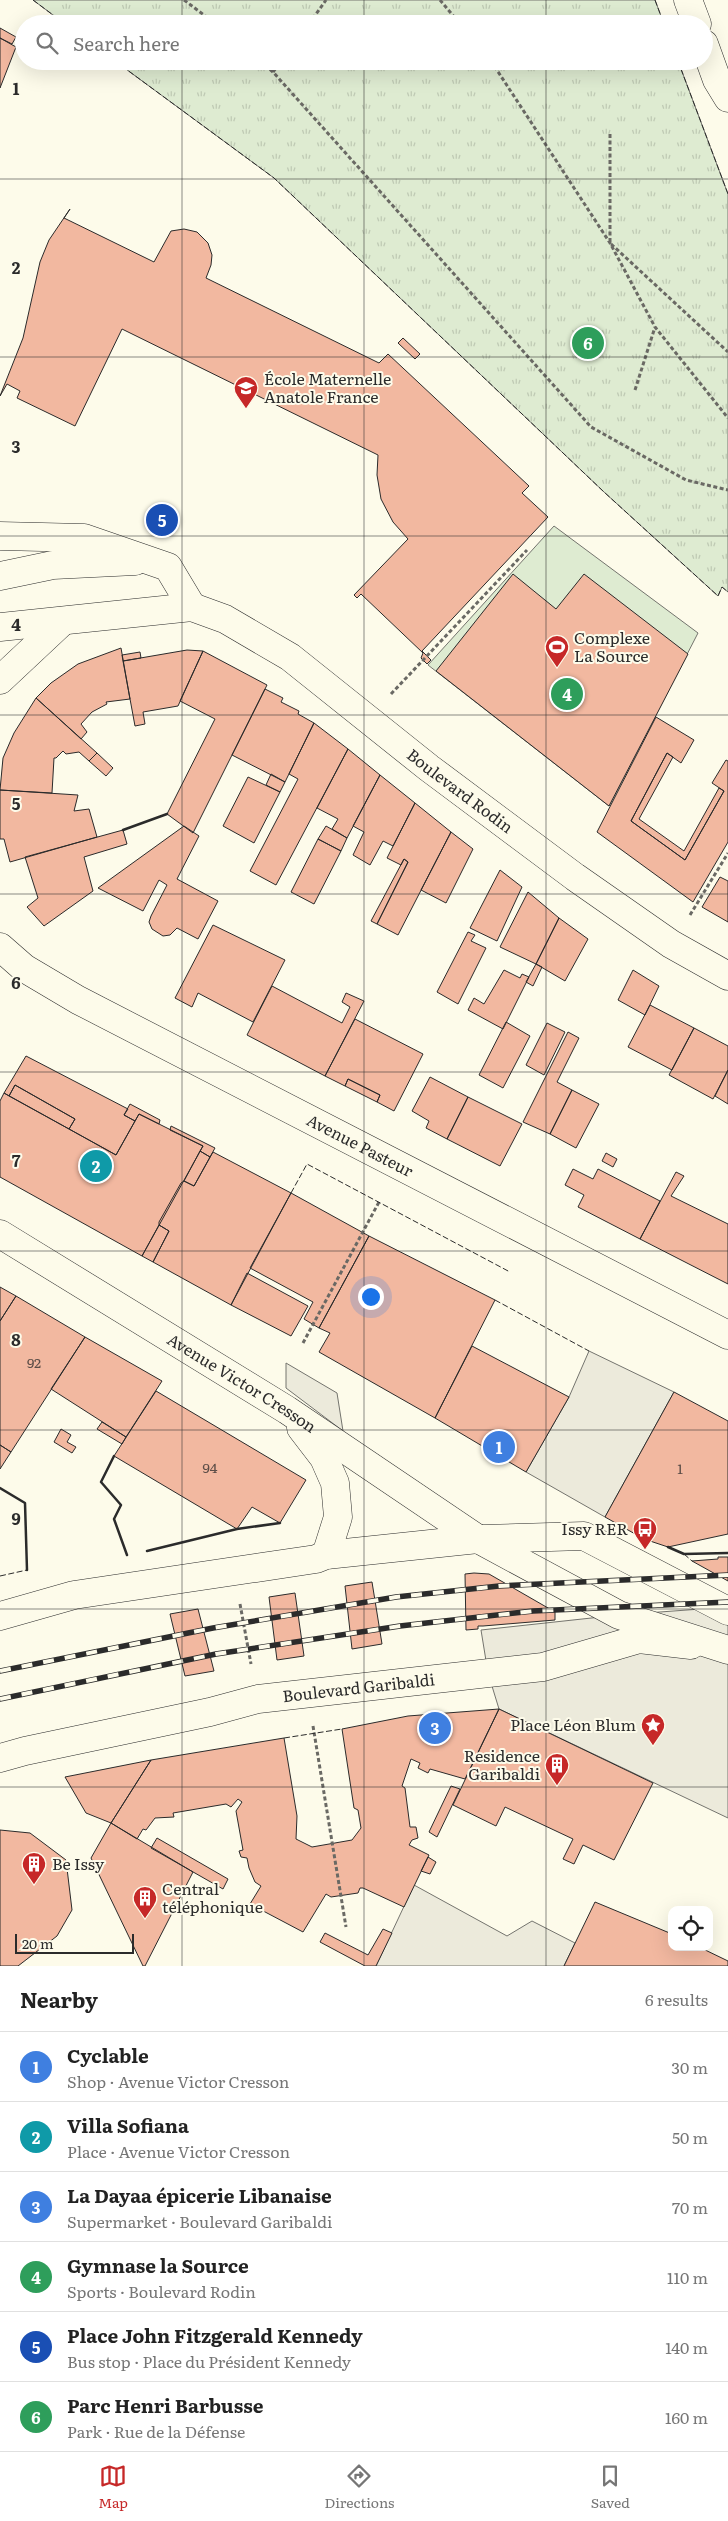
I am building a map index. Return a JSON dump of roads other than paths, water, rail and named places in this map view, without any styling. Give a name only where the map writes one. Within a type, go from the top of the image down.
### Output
[{"type":"main road","points":[[688,0],[694,15]]},
{"type":"main road","points":[[713,69],[717,80],[728,98]]},
{"type":"main road","points":[[0,536],[84,538],[168,567],[192,607],[0,627]]},
{"type":"main road","points":[[0,576],[53,565],[149,561]]},
{"type":"main road","name":"Boulevard Rodin","points":[[192,607],[225,619],[290,657],[506,826],[671,944],[728,976]]},
{"type":"main road","points":[[0,680],[63,621]]},
{"type":"main road","name":"Avenue Pasteur","points":[[0,947],[24,968],[78,1000],[728,1336]]},
{"type":"main road","name":"Avenue Victor Cresson","points":[[0,1234],[287,1410],[478,1539]]},
{"type":"main road","points":[[287,1410],[324,1458],[335,1483],[338,1517],[326,1555]]},
{"type":"main road","points":[[0,1616],[74,1595],[316,1559],[326,1555],[478,1539],[584,1536],[728,1611]]},
{"type":"main road","points":[[478,1539],[619,1615],[724,1649]]},
{"type":"main road","name":"Boulevard Garibaldi","points":[[0,1758],[210,1712],[258,1699],[543,1667],[639,1639],[724,1649]]},
{"type":"railway","points":[[0,1671],[213,1628],[396,1597],[499,1586],[728,1575]]},
{"type":"railway","points":[[0,1699],[216,1654],[400,1626],[533,1611],[728,1602]]},
{"type":"place","name":"Parc Henri Barbusse","points":[[588,343]]},
{"type":"place","name":"École Maternelle Anatole France","points":[[246,409]]},
{"type":"place","name":"Place John Fitzgerald Kennedy","points":[[162,520]]},
{"type":"place","name":"Complexe La Source","points":[[557,668]]},
{"type":"place","name":"Gymnase la Source","points":[[567,694]]},
{"type":"place","name":"Villa Sofiana","points":[[96,1166]]},
{"type":"place","name":"Cyclable","points":[[499,1447]]},
{"type":"place","name":"Issy RER","points":[[645,1550]]},
{"type":"place","name":"La Dayaa épicerie Libanaise","points":[[435,1728]]},
{"type":"place","name":"Place Léon Blum","points":[[653,1746]]},
{"type":"place","name":"Residence Garibaldi","points":[[557,1786]]},
{"type":"place","name":"Be Issy","points":[[34,1885]]},
{"type":"place","name":"Central téléphonique","points":[[145,1919]]}]
